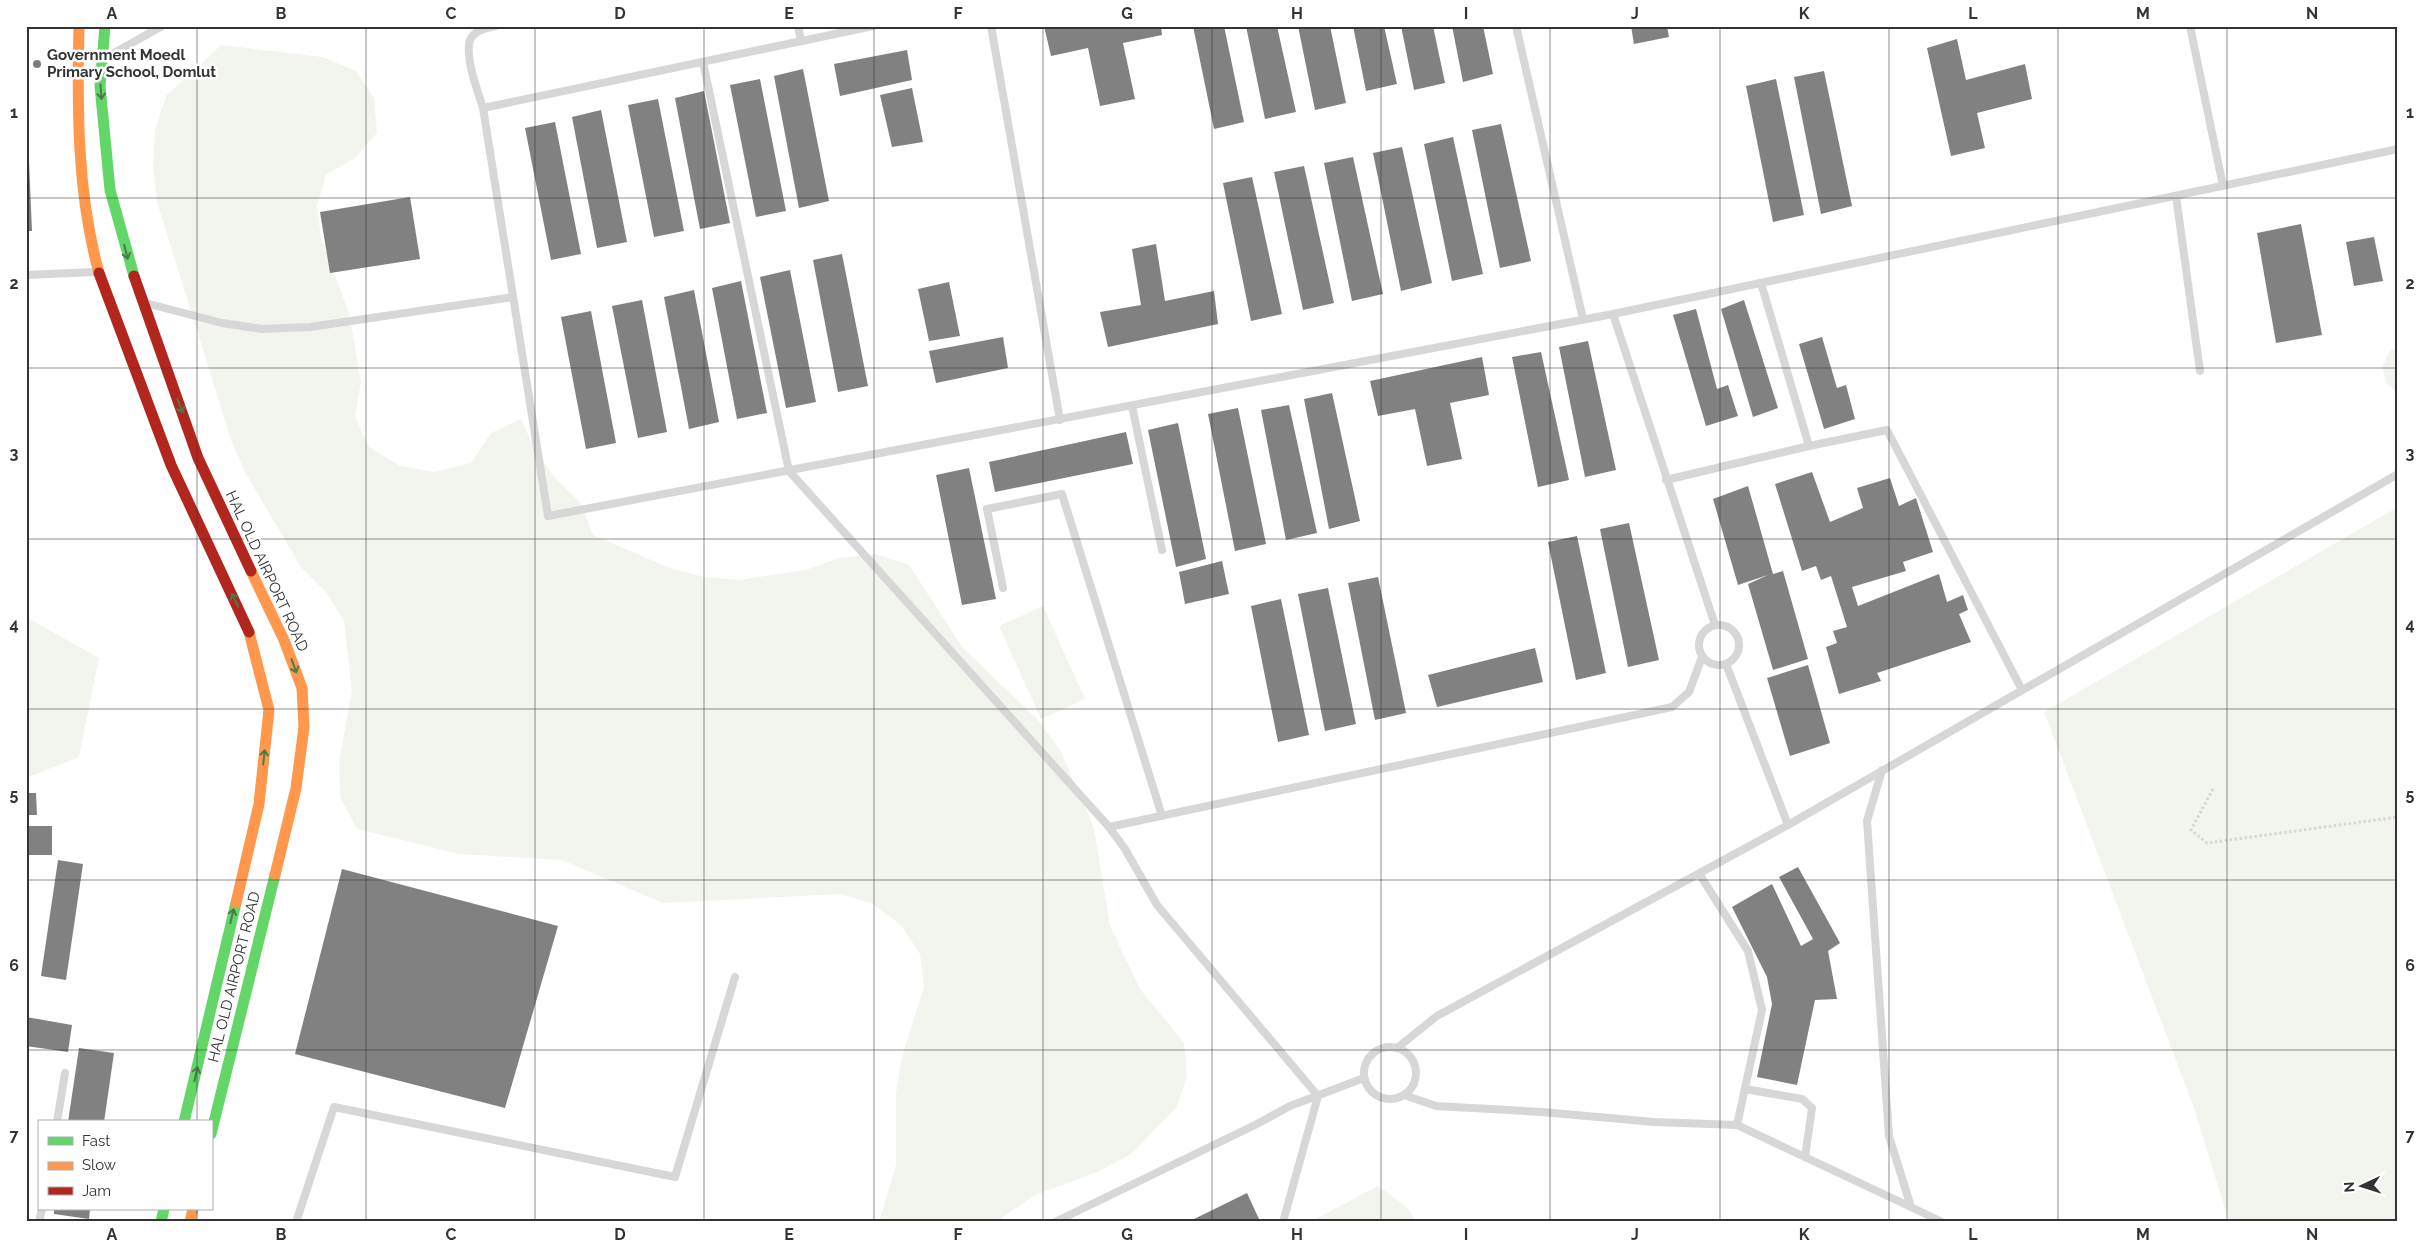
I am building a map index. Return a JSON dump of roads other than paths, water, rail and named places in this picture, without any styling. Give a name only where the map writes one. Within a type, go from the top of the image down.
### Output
[{"type":"main road","name":"HAL OLD AIRPORT ROAD","points":[[80,26],[76,102],[83,200],[98,272],[171,464],[252,638],[268,710],[259,804],[184,1120]]},
{"type":"main road","name":"HAL OLD AIRPORT ROAD","points":[[105,26],[100,86],[110,190],[128,263],[198,458],[284,640],[302,688],[304,727],[296,788],[212,1130]]},
{"type":"lane","points":[[102,60],[162,26]]},
{"type":"lane","points":[[495,26],[483,29],[472,36],[470,42],[470,64],[483,108],[548,516],[1613,314],[2398,149]]},
{"type":"lane","points":[[798,26],[801,41]]},
{"type":"lane","points":[[483,108],[873,26]]},
{"type":"lane","points":[[991,26],[1060,420]]},
{"type":"lane","points":[[1516,26],[1583,319]]},
{"type":"lane","points":[[2190,26],[2223,186]]},
{"type":"lane","points":[[703,62],[789,471],[1109,827],[1125,849],[1157,905],[1318,1096]]},
{"type":"lane","points":[[2176,196],[2200,371]]},
{"type":"lane","points":[[26,275],[98,272]]},
{"type":"lane","points":[[1761,283],[1809,446]]},
{"type":"lane","points":[[142,302],[214,322],[262,329],[310,326],[513,297]]},
{"type":"lane","points":[[1613,314],[1715,625]]},
{"type":"lane","points":[[1132,406],[1162,550]]},
{"type":"lane","points":[[1666,480],[1809,446],[1887,430],[2022,690]]},
{"type":"lane","points":[[1942,1222],[1737,1125],[1654,1122],[1542,1112],[1436,1106],[1404,1095],[1388,1099],[1380,1097],[1367,1086],[1364,1078],[1364,1069],[1373,1054],[1380,1049],[1397,1048],[1436,1016],[1700,875],[2398,474]]},
{"type":"lane","points":[[1003,588],[988,509],[1062,494],[1162,816]]},
{"type":"lane","points":[[1715,625],[1727,626],[1733,630],[1739,642],[1736,655],[1726,664],[1713,665],[1702,657],[1699,651],[1700,638],[1703,632],[1715,625]]},
{"type":"lane","points":[[1109,827],[1672,708],[1689,692],[1702,657]]},
{"type":"lane","points":[[1726,664],[1788,825]]},
{"type":"lane","points":[[1882,770],[1867,821],[1889,1136],[1910,1207]]},
{"type":"lane","points":[[1700,875],[1748,950],[1762,1010],[1737,1125]]},
{"type":"lane","points":[[296,1222],[334,1107],[675,1177],[735,977]]},
{"type":"lane","points":[[1397,1048],[1411,1058],[1416,1074],[1414,1082],[1404,1095]]},
{"type":"lane","points":[[57,1120],[65,1074]]},
{"type":"lane","points":[[1055,1222],[1290,1106],[1364,1078]]},
{"type":"lane","points":[[1745,1089],[1802,1099],[1812,1108],[1805,1156]]},
{"type":"lane","points":[[1283,1222],[1318,1096]]},
{"type":"place","name":"Government Moedl Primary School, Domlut","points":[[37,64]]}]
